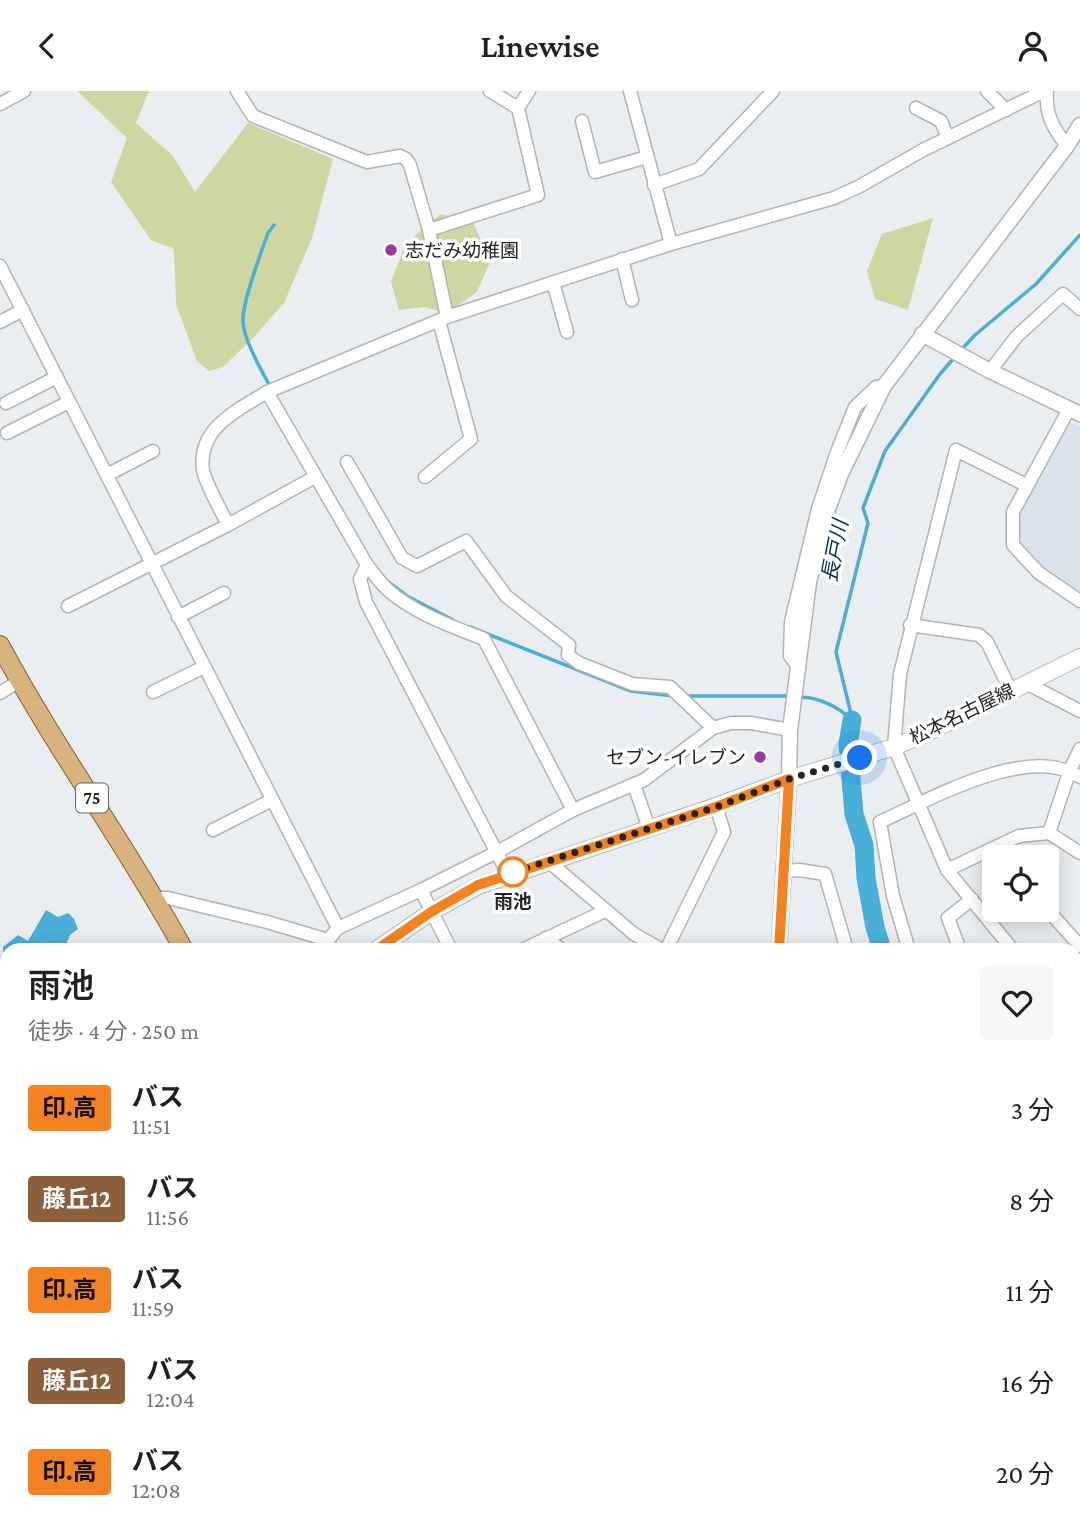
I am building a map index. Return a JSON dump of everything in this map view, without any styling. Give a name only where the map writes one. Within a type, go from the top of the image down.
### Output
[{"type":"main road","name":"75","points":[[0,645],[19,681],[156,898],[180,943]]},
{"type":"main road","name":"松本名古屋線","points":[[386,943],[431,912],[478,885],[716,807],[789,779],[894,747],[1080,657]]},
{"type":"street","points":[[0,104],[24,91]]},
{"type":"street","points":[[237,91],[253,116],[366,162],[400,156],[411,165],[429,230],[443,319],[471,439],[425,477]]},
{"type":"street","points":[[490,91],[518,108]]},
{"type":"street","points":[[429,230],[538,195],[518,108],[528,91]]},
{"type":"street","points":[[630,91],[671,244]]},
{"type":"street","points":[[654,185],[699,169],[773,91]]},
{"type":"street","points":[[987,91],[1006,110]]},
{"type":"street","points":[[228,524],[203,471],[205,446],[215,426],[225,417],[272,390],[443,319],[622,259],[834,198],[948,138],[1046,91],[1046,108],[1053,127],[1067,146]]},
{"type":"street","points":[[916,108],[941,121],[948,138]]},
{"type":"street","points":[[582,121],[595,172],[647,157]]},
{"type":"street","points":[[779,943],[790,730],[809,582],[825,517],[841,474],[884,386],[1067,146],[1080,125]]},
{"type":"street","points":[[622,259],[632,300]]},
{"type":"street","points":[[0,266],[338,928]]},
{"type":"street","points":[[553,282],[567,333]]},
{"type":"street","points":[[990,371],[1017,336],[1063,293],[1080,309]]},
{"type":"street","points":[[0,322],[23,310]]},
{"type":"street","points":[[922,334],[1074,412],[1026,485],[1013,512],[1013,545],[1039,573],[1080,601]]},
{"type":"street","points":[[6,403],[57,377]]},
{"type":"street","points":[[272,390],[315,477],[367,565],[387,590],[441,622],[484,639],[573,810]]},
{"type":"street","points":[[7,433],[69,402]]},
{"type":"street","points":[[1007,943],[947,870],[894,747],[900,674],[910,625],[956,450],[1026,485]]},
{"type":"street","points":[[107,475],[153,451]]},
{"type":"street","points":[[346,462],[402,558],[417,566],[466,541],[506,596],[569,645],[568,655],[579,663],[632,684],[670,687],[713,729]]},
{"type":"street","points":[[68,606],[315,477]]},
{"type":"street","points":[[367,565],[360,579],[366,602],[508,874]]},
{"type":"street","points":[[178,617],[224,593]]},
{"type":"street","points":[[910,625],[979,635],[987,642],[1018,687],[1080,711]]},
{"type":"street","points":[[153,692],[204,667]]},
{"type":"street","points":[[0,693],[19,681]]},
{"type":"street","points":[[329,943],[338,928],[497,852],[573,810],[644,780],[713,729],[731,723],[751,723],[790,730]]},
{"type":"street","points":[[1049,833],[1075,773],[1080,749]]},
{"type":"street","points":[[907,943],[893,896],[880,822],[986,775],[1046,764],[1075,773]]},
{"type":"street","points":[[634,785],[649,828]]},
{"type":"street","points":[[213,830],[272,800]]},
{"type":"street","points":[[668,943],[724,832],[716,807]]},
{"type":"street","points":[[1007,845],[1019,836],[1049,833],[1080,853]]},
{"type":"street","points":[[947,870],[982,858]]},
{"type":"street","points":[[548,861],[605,911],[634,934],[651,943]]},
{"type":"street","points":[[782,871],[799,870],[825,874],[845,943]]},
{"type":"street","points":[[421,890],[447,943]]},
{"type":"street","points":[[156,898],[168,898],[267,922],[323,943]]},
{"type":"street","points":[[957,943],[948,918],[972,899]]},
{"type":"street","points":[[537,943],[605,911]]},
{"type":"street","points":[[1059,922],[1077,943]]},
{"type":"street","points":[[546,939],[552,943]]},
{"type":"shaded area","points":[[1070,422],[1080,427],[1080,595],[1044,569],[1017,544],[1016,514],[1064,425]]},
{"type":"green space","points":[[77,91],[149,91],[136,123],[173,156],[195,192],[248,123],[333,159],[312,238],[284,303],[223,367],[209,371],[197,361],[176,304],[174,249],[151,240],[111,182],[127,138]]},
{"type":"green space","points":[[441,214],[473,222],[490,262],[477,292],[447,313],[424,307],[399,310],[391,282],[406,243]]},
{"type":"green space","points":[[933,218],[908,310],[875,299],[867,271],[882,234]]},
{"type":"water","points":[[46,910],[58,917],[68,913],[78,929],[70,935],[67,943],[8,943],[18,935],[28,941]]},
{"type":"waterway","points":[[270,386],[249,345],[243,321],[252,277],[268,233],[274,225]]},
{"type":"waterway","name":"長戸川","points":[[962,349],[1036,284],[1080,235]]},
{"type":"waterway","name":"長戸川","points":[[852,718],[836,652],[868,523],[863,508],[885,451],[954,358]]},
{"type":"waterway","points":[[387,581],[407,596],[453,620]]},
{"type":"waterway","points":[[470,627],[631,691],[673,696]]},
{"type":"waterway","points":[[684,696],[792,696]]},
{"type":"waterway","points":[[800,697],[828,704],[852,720]]},
{"type":"waterway","name":"長戸川","points":[[852,720],[848,744],[854,814],[864,845],[866,878],[880,943]]},
{"type":"bus line","name":"印.高","points":[[386,943],[431,912],[478,885],[716,807],[789,779],[779,943]]},
{"type":"place","name":"志だみ幼稚園","points":[[391,250]]},
{"type":"place","name":"セブン-イレブン","points":[[760,757]]},
{"type":"place","name":"雨池","points":[[513,872]]},
{"type":"route","points":[[513,872],[508,874],[716,807],[789,779],[860,758]]}]
